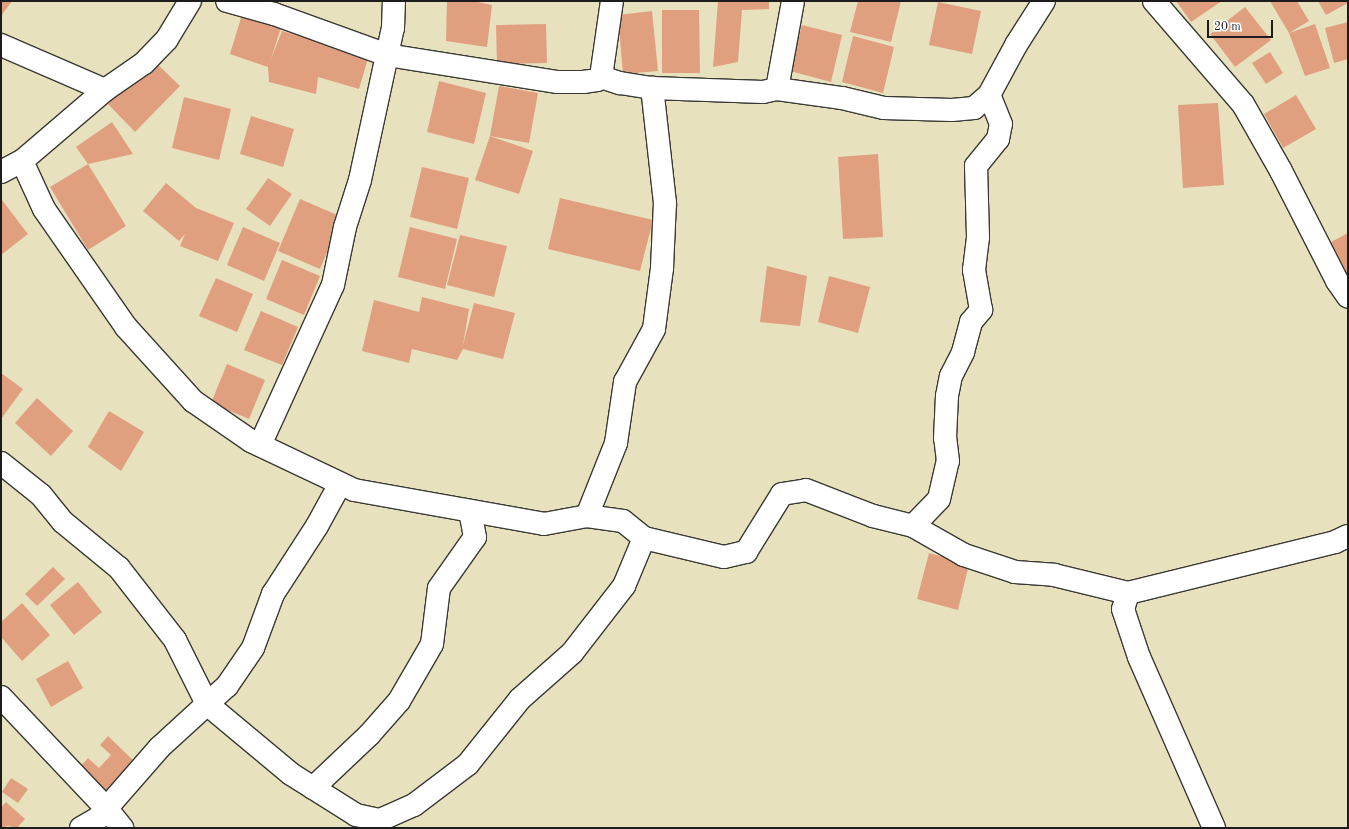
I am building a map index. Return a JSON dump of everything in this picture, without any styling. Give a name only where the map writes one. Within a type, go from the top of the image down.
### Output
[{"type":"street","points":[[1,172],[22,161],[105,90],[144,63],[168,39],[190,1]]},
{"type":"street","points":[[227,1],[274,14],[387,55],[558,82],[597,80],[602,77],[620,83],[652,88],[763,92],[776,89],[842,98],[884,108],[912,109],[974,108],[989,95],[1016,45],[1044,1]]},
{"type":"street","points":[[260,445],[333,285],[345,227],[360,180],[387,55],[392,28],[394,1]]},
{"type":"street","points":[[602,77],[612,1]]},
{"type":"street","points":[[776,89],[793,1]]},
{"type":"street","points":[[1154,1],[1243,104],[1281,171],[1337,281],[1348,297]]},
{"type":"street","points":[[1,45],[105,90]]},
{"type":"street","points":[[587,516],[616,443],[624,382],[654,329],[662,268],[665,203],[652,88]]},
{"type":"street","points":[[913,526],[939,499],[948,461],[945,438],[950,383],[971,322],[981,310],[974,270],[978,237],[976,166],[998,139],[1001,124],[989,95]]},
{"type":"street","points":[[22,161],[44,209],[126,327],[193,401],[260,445],[354,490],[470,512],[544,524],[587,516],[623,521],[644,538],[724,557],[746,552],[782,494],[806,490],[873,516],[913,526],[964,555],[1015,572],[1054,575],[1128,593],[1335,542],[1348,536]]},
{"type":"street","points":[[1,463],[41,495],[63,522],[119,568],[175,640],[207,704],[292,774],[356,815],[380,820],[420,800],[468,764],[520,700],[572,654],[624,586],[644,538]]},
{"type":"street","points":[[81,828],[98,818],[159,748],[227,686],[253,648],[273,594],[313,532],[340,484]]},
{"type":"street","points":[[313,788],[369,735],[399,700],[432,644],[439,588],[475,538],[470,512]]},
{"type":"street","points":[[1128,593],[1123,609],[1139,657],[1214,828]]},
{"type":"street","points":[[1,697],[106,808],[122,828]]},
{"type":"building","points":[[1,1],[12,1],[1,16]]},
{"type":"building","points":[[447,1],[473,1],[492,5],[487,47],[446,41]]},
{"type":"building","points":[[718,1],[769,1],[769,9],[742,10],[738,62],[713,67]]},
{"type":"building","points":[[858,1],[901,1],[891,42],[850,32]]},
{"type":"building","points":[[1176,1],[1222,1],[1191,22]]},
{"type":"building","points":[[1270,1],[1297,1],[1309,21],[1289,33]]},
{"type":"building","points":[[1318,1],[1348,1],[1348,3],[1326,15]]},
{"type":"building","points":[[938,2],[981,11],[972,54],[929,45]]},
{"type":"building","points":[[1245,7],[1271,40],[1235,67],[1210,34]]},
{"type":"building","points":[[244,8],[283,21],[271,59],[282,31],[369,55],[359,89],[318,77],[316,94],[269,82],[268,67],[230,54]]},
{"type":"building","points":[[662,10],[699,10],[700,73],[662,73]]},
{"type":"building","points":[[652,11],[658,71],[623,74],[618,15]]},
{"type":"building","points":[[1348,22],[1348,59],[1334,63],[1325,28]]},
{"type":"building","points":[[546,24],[547,63],[497,64],[496,25]]},
{"type":"building","points":[[1315,24],[1330,68],[1305,76],[1289,33]]},
{"type":"building","points":[[802,25],[842,35],[831,82],[790,71]]},
{"type":"building","points":[[853,36],[894,47],[883,93],[842,82]]},
{"type":"building","points":[[1270,52],[1283,73],[1266,84],[1252,63]]},
{"type":"building","points":[[152,59],[180,86],[135,132],[108,104]]},
{"type":"building","points":[[439,81],[486,93],[474,144],[427,132]]},
{"type":"building","points":[[499,86],[538,93],[529,143],[490,136]]},
{"type":"building","points":[[1296,95],[1316,129],[1283,148],[1264,114]]},
{"type":"building","points":[[184,97],[231,109],[219,160],[172,148]]},
{"type":"building","points":[[1218,103],[1224,185],[1183,188],[1178,105]]},
{"type":"building","points":[[251,116],[294,129],[283,167],[240,154]]},
{"type":"building","points":[[112,122],[133,154],[88,164],[76,147]]},
{"type":"building","points":[[490,136],[533,151],[519,194],[475,180]]},
{"type":"building","points":[[878,154],[883,237],[843,239],[838,157]]},
{"type":"building","points":[[88,164],[126,226],[88,250],[50,187]]},
{"type":"building","points":[[422,167],[469,178],[457,229],[410,217]]},
{"type":"building","points":[[268,178],[292,194],[270,226],[246,209]]},
{"type":"building","points":[[166,183],[196,208],[234,223],[218,261],[180,246],[185,234],[179,241],[143,211]]},
{"type":"building","points":[[560,198],[653,220],[640,271],[548,249]]},
{"type":"building","points":[[300,199],[342,217],[320,269],[278,251]]},
{"type":"building","points":[[2,200],[28,234],[1,255],[1,201]]},
{"type":"building","points":[[243,227],[280,243],[264,281],[227,265]]},
{"type":"building","points":[[410,227],[457,239],[445,289],[398,277]]},
{"type":"building","points":[[1348,233],[1348,276],[1331,242]]},
{"type":"building","points":[[460,235],[507,246],[494,297],[447,285]]},
{"type":"building","points":[[282,260],[320,276],[304,315],[266,299]]},
{"type":"building","points":[[767,266],[807,276],[800,326],[760,322]]},
{"type":"building","points":[[829,276],[870,287],[858,333],[818,322]]},
{"type":"building","points":[[216,278],[253,294],[237,332],[199,316]]},
{"type":"building","points":[[422,297],[469,309],[463,345],[474,303],[515,313],[503,359],[463,349],[457,360],[412,349],[409,363],[362,351],[374,300],[419,312]]},
{"type":"building","points":[[261,311],[298,327],[282,365],[244,350]]},
{"type":"building","points":[[227,364],[265,380],[249,419],[211,403]]},
{"type":"building","points":[[1,373],[23,389],[1,419]]},
{"type":"building","points":[[37,398],[73,431],[51,456],[15,423]]},
{"type":"building","points":[[109,411],[144,432],[121,471],[88,447]]},
{"type":"building","points":[[929,553],[969,564],[958,610],[917,599]]},
{"type":"building","points":[[53,567],[65,579],[37,606],[25,594]]},
{"type":"building","points":[[78,582],[102,612],[74,635],[50,605]]},
{"type":"building","points":[[22,603],[50,635],[22,661],[1,637],[1,622]]},
{"type":"building","points":[[68,661],[83,688],[51,707],[36,679]]},
{"type":"building","points":[[108,736],[136,763],[103,798],[75,772],[88,758],[99,768],[111,755],[100,745]]},
{"type":"building","points":[[11,778],[28,789],[18,803],[2,792]]},
{"type":"building","points":[[6,802],[25,819],[17,828],[8,826],[1,828],[1,807]]}]
